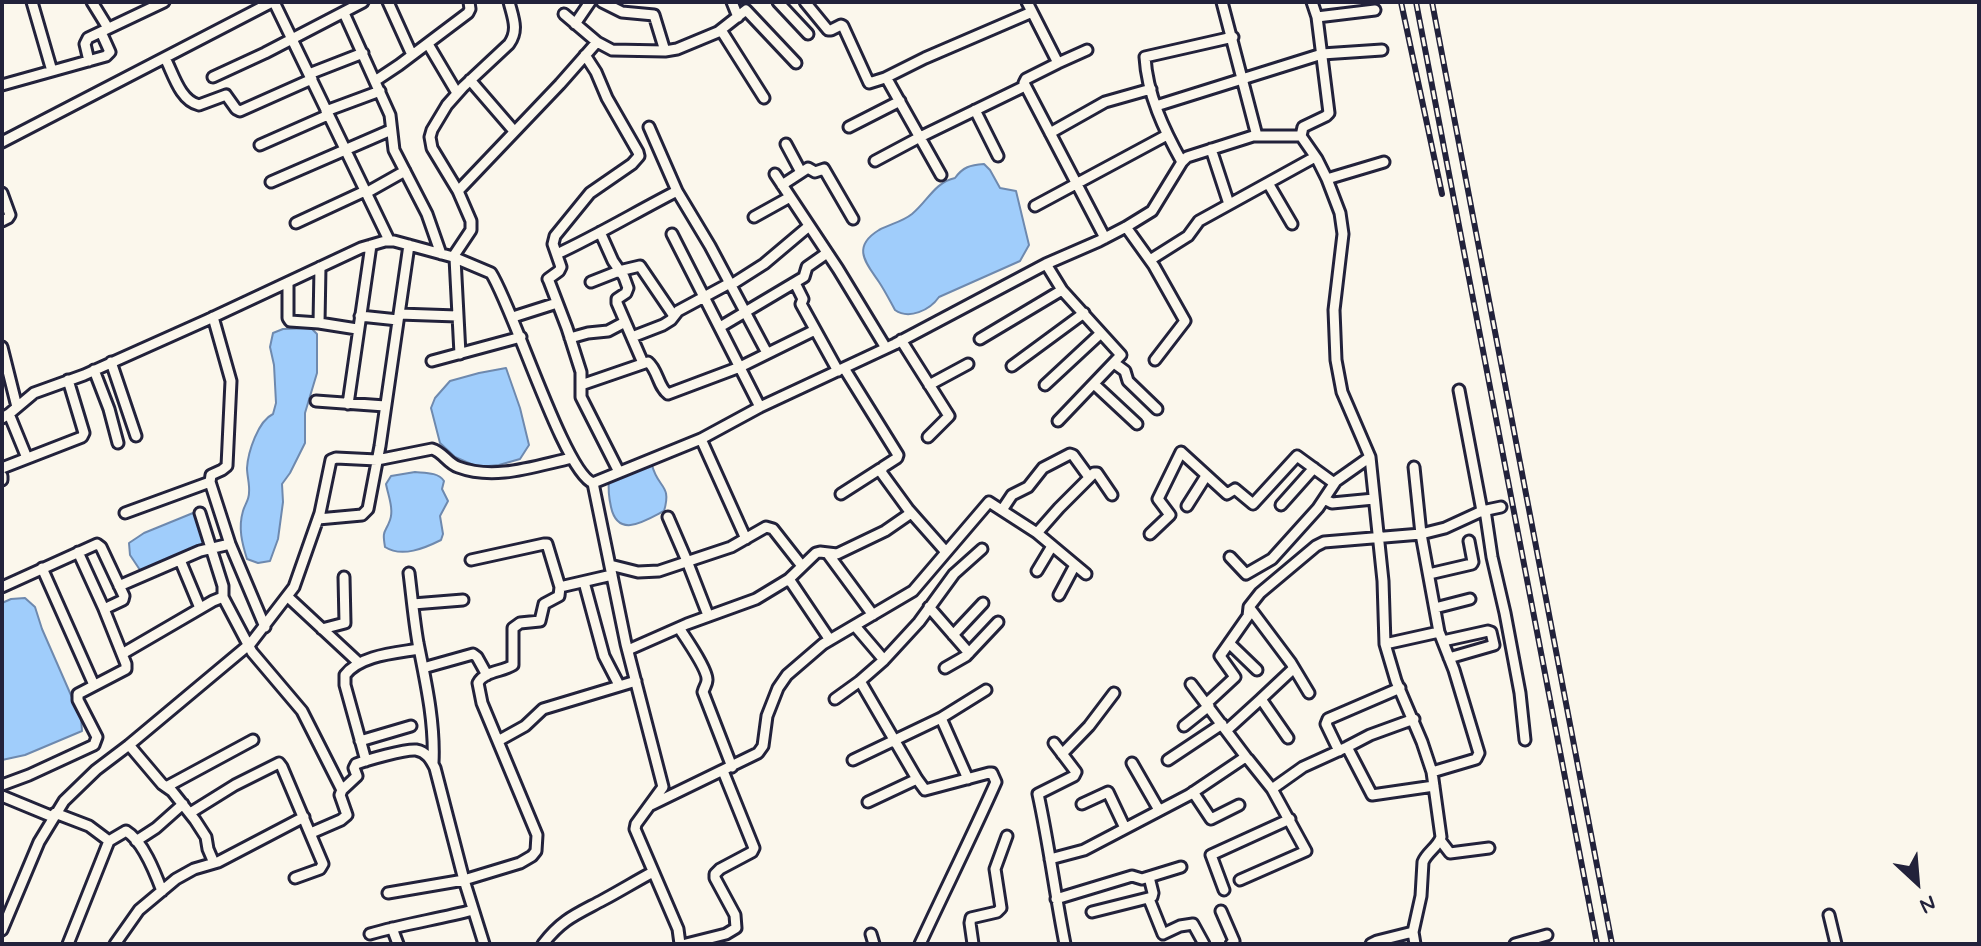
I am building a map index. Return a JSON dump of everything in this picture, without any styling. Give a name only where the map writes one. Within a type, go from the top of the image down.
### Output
[{"type":"street","points":[[32,2],[52,71]]},
{"type":"street","points":[[2,85],[109,54],[104,30],[92,2]]},
{"type":"street","points":[[89,61],[85,41],[164,2]]},
{"type":"street","points":[[2,142],[273,2],[389,240]]},
{"type":"street","points":[[213,77],[363,2]]},
{"type":"street","points":[[388,2],[412,55]]},
{"type":"street","points":[[375,81],[468,13],[469,2]]},
{"type":"street","points":[[460,354],[454,258],[472,226],[458,191],[432,148],[430,137],[447,105],[514,36],[515,23],[509,2]]},
{"type":"street","points":[[575,24],[590,2]]},
{"type":"street","points":[[732,2],[738,17]]},
{"type":"street","points":[[778,2],[808,34]]},
{"type":"street","points":[[805,2],[829,30],[842,25],[869,83],[1032,12]]},
{"type":"street","points":[[1027,2],[1058,63]]},
{"type":"street","points":[[1222,2],[1257,136]]},
{"type":"street","points":[[1312,2],[1317,17],[1329,113],[1303,127],[1301,136],[1327,179],[1340,213],[1343,234],[1334,310],[1336,360],[1342,392],[1370,457],[1383,581],[1385,644],[1432,772],[1440,840],[1450,853],[1489,848]]},
{"type":"street","points":[[609,3],[626,13],[654,15],[665,51]]},
{"type":"street","points":[[1317,17],[1375,10]]},
{"type":"street","points":[[564,14],[597,42],[616,51],[665,51],[721,30],[747,11],[796,63]]},
{"type":"street","points":[[344,13],[390,115],[394,150],[431,224],[441,254]]},
{"type":"street","points":[[721,30],[764,98]]},
{"type":"street","points":[[1182,162],[1156,106],[1145,57],[1233,37]]},
{"type":"street","points":[[458,191],[597,42]]},
{"type":"street","points":[[428,44],[457,93]]},
{"type":"street","points":[[1087,50],[1024,81],[1105,238]]},
{"type":"street","points":[[1156,106],[1322,54],[1382,50]]},
{"type":"street","points":[[165,58],[185,97],[194,105],[226,95],[240,111],[363,53]]},
{"type":"street","points":[[585,55],[639,156],[590,193],[555,236],[553,241],[560,269],[548,279],[582,376],[581,397],[619,472]]},
{"type":"street","points":[[885,78],[941,175]]},
{"type":"street","points":[[470,80],[514,131]]},
{"type":"street","points":[[875,161],[1025,86]]},
{"type":"street","points":[[1050,133],[1105,102],[1151,89]]},
{"type":"street","points":[[260,145],[380,91]]},
{"type":"street","points":[[849,127],[900,101]]},
{"type":"street","points":[[975,110],[998,156]]},
{"type":"street","points":[[649,127],[677,191],[767,353]]},
{"type":"street","points":[[271,182],[391,130]]},
{"type":"street","points":[[1035,206],[1167,135]]},
{"type":"street","points":[[593,483],[701,439],[760,407],[886,348],[1046,264],[1126,227],[1152,211],[1187,157],[1257,136],[1301,136]]},
{"type":"street","points":[[786,144],[801,172]]},
{"type":"street","points":[[1211,149],[1229,204]]},
{"type":"street","points":[[1150,260],[1188,236],[1195,223],[1315,157]]},
{"type":"street","points":[[1327,179],[1384,162]]},
{"type":"street","points":[[782,185],[809,168],[815,172],[825,170],[853,219]]},
{"type":"street","points":[[296,223],[405,171]]},
{"type":"street","points":[[775,174],[886,348]]},
{"type":"street","points":[[1268,183],[1292,224]]},
{"type":"street","points":[[557,254],[677,191]]},
{"type":"street","points":[[2,193],[10,215],[2,221]]},
{"type":"street","points":[[754,217],[790,197]]},
{"type":"street","points":[[632,337],[663,325],[678,311],[764,264],[809,226]]},
{"type":"street","points":[[1126,227],[1150,260],[1185,321],[1155,360]]},
{"type":"street","points":[[600,232],[628,288],[616,301],[643,363]]},
{"type":"street","points":[[672,234],[760,407]]},
{"type":"street","points":[[9,413],[34,393],[94,370],[288,284],[357,249],[389,240],[454,258],[491,273],[513,317],[539,388],[572,458],[586,479],[593,483],[628,650],[663,785],[635,829],[683,944],[726,934],[736,928],[735,915],[715,874],[754,848],[703,692],[708,682],[706,675],[679,628]]},
{"type":"street","points":[[348,404],[371,245]]},
{"type":"street","points":[[318,519],[365,514],[368,509],[409,245]]},
{"type":"street","points":[[720,327],[795,283],[805,275],[807,267],[827,253]]},
{"type":"street","points":[[1046,264],[1062,290],[1121,353],[1058,421]]},
{"type":"street","points":[[591,282],[638,266],[674,316]]},
{"type":"street","points":[[319,323],[320,267]]},
{"type":"street","points":[[795,283],[803,299],[801,304],[815,330],[898,455],[841,494]]},
{"type":"street","points":[[288,284],[289,320],[357,329]]},
{"type":"street","points":[[980,339],[1062,290]]},
{"type":"street","points":[[513,317],[557,303]]},
{"type":"street","points":[[1012,366],[1084,313]]},
{"type":"street","points":[[360,316],[457,316]]},
{"type":"street","points":[[213,317],[231,381],[227,466],[211,475],[210,482],[230,544],[265,627]]},
{"type":"street","points":[[570,338],[608,331],[625,322]]},
{"type":"street","points":[[581,385],[650,363],[668,394],[740,367],[815,330]]},
{"type":"street","points":[[1045,385],[1101,333]]},
{"type":"street","points":[[432,361],[521,337]]},
{"type":"street","points":[[901,340],[949,416],[928,437]]},
{"type":"street","points":[[2,347],[9,413],[27,458]]},
{"type":"street","points":[[111,362],[136,436]]},
{"type":"street","points":[[1114,363],[1125,371],[1128,381],[1157,409]]},
{"type":"street","points":[[929,385],[968,364]]},
{"type":"street","points":[[94,370],[118,443]]},
{"type":"street","points":[[2,468],[84,435],[68,380]]},
{"type":"street","points":[[1094,384],[1137,424]]},
{"type":"street","points":[[1459,390],[1505,613],[1525,740]]},
{"type":"street","points":[[316,401],[385,406]]},
{"type":"street","points":[[113,426],[130,420]]},
{"type":"street","points":[[701,439],[746,539]]},
{"type":"street","points":[[2,930],[34,853],[54,815],[74,789],[247,646],[288,597],[318,519],[331,460],[377,460],[432,449],[438,450],[457,467],[495,473],[572,458]]},
{"type":"street","points":[[1150,534],[1170,515],[1158,499],[1180,453],[1184,453],[1227,494],[1235,489],[1253,504],[1295,457],[1300,456],[1334,483]]},
{"type":"street","points":[[1002,510],[1012,495],[1028,487],[1043,468],[1070,454],[1089,477]]},
{"type":"street","points":[[1230,557],[1244,574],[1265,565],[1309,519],[1334,483],[1370,457]]},
{"type":"street","points":[[1414,467],[1421,534],[1441,637],[1478,757],[1432,772]]},
{"type":"street","points":[[1281,505],[1314,468]]},
{"type":"street","points":[[880,469],[911,513],[946,552]]},
{"type":"street","points":[[1037,533],[1094,473],[1112,495]]},
{"type":"street","points":[[1187,506],[1206,476]]},
{"type":"street","points":[[125,513],[210,482]]},
{"type":"street","points":[[1324,499],[1332,503],[1374,499]]},
{"type":"street","points":[[651,805],[762,751],[767,716],[787,675],[830,640],[913,591],[989,502],[1037,533],[1086,574]]},
{"type":"street","points":[[1184,726],[1235,677],[1220,654],[1248,615],[1249,607],[1261,591],[1320,543],[1421,534],[1445,528],[1483,510],[1501,507]]},
{"type":"street","points":[[200,513],[223,586],[223,597],[247,646],[302,711],[342,790]]},
{"type":"street","points":[[628,650],[708,615],[756,599],[789,579],[816,553],[837,554],[880,534],[911,513]]},
{"type":"street","points":[[668,517],[708,615]]},
{"type":"street","points":[[560,587],[584,582],[611,570],[651,572],[731,547],[769,526],[802,566]]},
{"type":"street","points":[[1429,574],[1472,564],[1469,541]]},
{"type":"street","points":[[119,586],[211,548],[230,544]]},
{"type":"street","points":[[388,893],[464,880],[520,863],[536,851],[537,835],[479,691],[479,680],[513,665],[513,628],[520,623],[540,621],[544,604],[559,596],[560,587],[547,544],[471,560]]},
{"type":"street","points":[[2,587],[99,545],[124,598],[104,609]]},
{"type":"street","points":[[1037,571],[1052,546]]},
{"type":"street","points":[[835,699],[884,660],[919,622],[954,574],[982,549]]},
{"type":"street","points":[[2,785],[94,745],[97,737],[77,696],[126,669],[104,609],[78,552]]},
{"type":"street","points":[[828,554],[873,615]]},
{"type":"street","points":[[180,560],[200,608]]},
{"type":"street","points":[[1059,595],[1075,565]]},
{"type":"street","points":[[42,568],[94,685]]},
{"type":"street","points":[[409,573],[433,736],[433,763],[484,944]]},
{"type":"street","points":[[322,629],[345,623],[344,577]]},
{"type":"street","points":[[789,579],[830,640]]},
{"type":"street","points":[[584,582],[604,656],[619,685]]},
{"type":"street","points":[[122,654],[223,597]]},
{"type":"street","points":[[288,597],[359,663]]},
{"type":"street","points":[[1435,608],[1470,599]]},
{"type":"street","points":[[413,604],[463,600]]},
{"type":"street","points":[[953,635],[983,603]]},
{"type":"street","points":[[929,607],[969,653]]},
{"type":"street","points":[[1249,607],[1309,693]]},
{"type":"street","points":[[945,668],[969,653],[998,622]]},
{"type":"street","points":[[855,626],[884,660]]},
{"type":"street","points":[[1385,644],[1491,632],[1492,646],[1449,658]]},
{"type":"street","points":[[1229,643],[1257,670]]},
{"type":"street","points":[[366,761],[344,680],[347,671],[359,663],[419,649]]},
{"type":"street","points":[[423,668],[473,654],[487,675]]},
{"type":"street","points":[[1168,760],[1224,727],[1261,699],[1294,668]]},
{"type":"street","points":[[498,741],[525,726],[543,709],[636,681]]},
{"type":"street","points":[[860,681],[925,790],[992,773],[996,782],[920,944]]},
{"type":"street","points":[[1191,684],[1272,789],[1306,851],[1240,880]]},
{"type":"street","points":[[1400,688],[1328,719],[1326,724],[1372,795],[1434,786]]},
{"type":"street","points":[[853,760],[941,718],[986,690]]},
{"type":"street","points":[[1062,754],[1114,693]]},
{"type":"street","points":[[1261,699],[1288,738]]},
{"type":"street","points":[[941,718],[968,779]]},
{"type":"street","points":[[1272,789],[1303,767],[1370,735],[1414,719]]},
{"type":"street","points":[[360,741],[411,726]]},
{"type":"street","points":[[166,787],[253,740]]},
{"type":"street","points":[[1054,743],[1076,774],[1038,794],[1065,944]]},
{"type":"street","points":[[129,745],[190,813],[204,833],[214,863]]},
{"type":"street","points":[[311,833],[346,817],[340,795],[356,778],[354,766],[417,750],[433,763]]},
{"type":"street","points":[[1050,859],[1084,850],[1193,792],[1246,757]]},
{"type":"street","points":[[190,813],[277,763],[282,767],[323,866],[295,878]]},
{"type":"street","points":[[1132,763],[1159,810]]},
{"type":"street","points":[[868,802],[917,779]]},
{"type":"street","points":[[1082,804],[1108,792],[1125,828]]},
{"type":"street","points":[[1193,792],[1211,819],[1239,805]]},
{"type":"street","points":[[2,796],[89,826],[109,841]]},
{"type":"street","points":[[136,841],[183,804]]},
{"type":"street","points":[[115,944],[139,910],[185,873],[214,863],[304,817]]},
{"type":"street","points":[[1224,890],[1211,855],[1290,819]]},
{"type":"street","points":[[68,944],[109,841],[126,831],[132,834],[151,863],[162,891]]},
{"type":"street","points":[[973,944],[971,918],[995,913],[1001,908],[995,869],[1007,836]]},
{"type":"street","points":[[1415,944],[1413,932],[1421,896],[1423,862],[1440,840]]},
{"type":"street","points":[[1056,899],[1132,876],[1142,879],[1181,867]]},
{"type":"street","points":[[543,944],[577,912],[653,872]]},
{"type":"street","points":[[1092,912],[1149,899],[1153,893],[1149,877]]},
{"type":"street","points":[[1149,899],[1163,934],[1193,924],[1204,944]]},
{"type":"street","points":[[370,934],[473,910]]},
{"type":"street","points":[[1221,911],[1234,941],[1231,944]]},
{"type":"street","points":[[1829,915],[1836,944]]},
{"type":"street","points":[[392,928],[398,944]]},
{"type":"street","points":[[1371,944],[1413,932]]},
{"type":"street","points":[[1515,944],[1547,935]]},
{"type":"water","points":[[984,164],[1000,188],[1016,191],[1029,245],[1020,261],[939,297],[919,312],[907,314],[895,310],[866,262],[865,243],[879,230],[912,214],[937,188],[964,169]]},
{"type":"water","points":[[311,328],[317,334],[317,373],[305,413],[305,443],[282,484],[278,539],[270,561],[258,563],[247,559],[241,523],[249,495],[249,454],[258,430],[273,414],[276,403],[270,347],[273,333],[283,329]]},
{"type":"water","points":[[506,368],[529,445],[520,459],[478,467],[455,457],[440,443],[431,408],[435,398],[450,381]]},
{"type":"water","points":[[652,465],[665,491],[664,511],[633,525],[620,523],[611,507],[609,480]]},
{"type":"water","points":[[415,472],[435,474],[444,481],[442,489],[448,501],[440,516],[443,534],[441,540],[421,549],[399,552],[385,547],[384,534],[391,511],[386,484],[391,476]]},
{"type":"water","points":[[196,513],[205,547],[143,572],[140,570],[130,555],[129,543],[144,533]]},
{"type":"water","points":[[25,598],[35,607],[81,718],[82,731],[25,755],[2,760],[2,603]]},
{"type":"railway","points":[[1401,2],[1442,194]]},
{"type":"railway","points":[[1416,2],[1597,944]]},
{"type":"railway","points":[[1432,2],[1612,944]]}]
